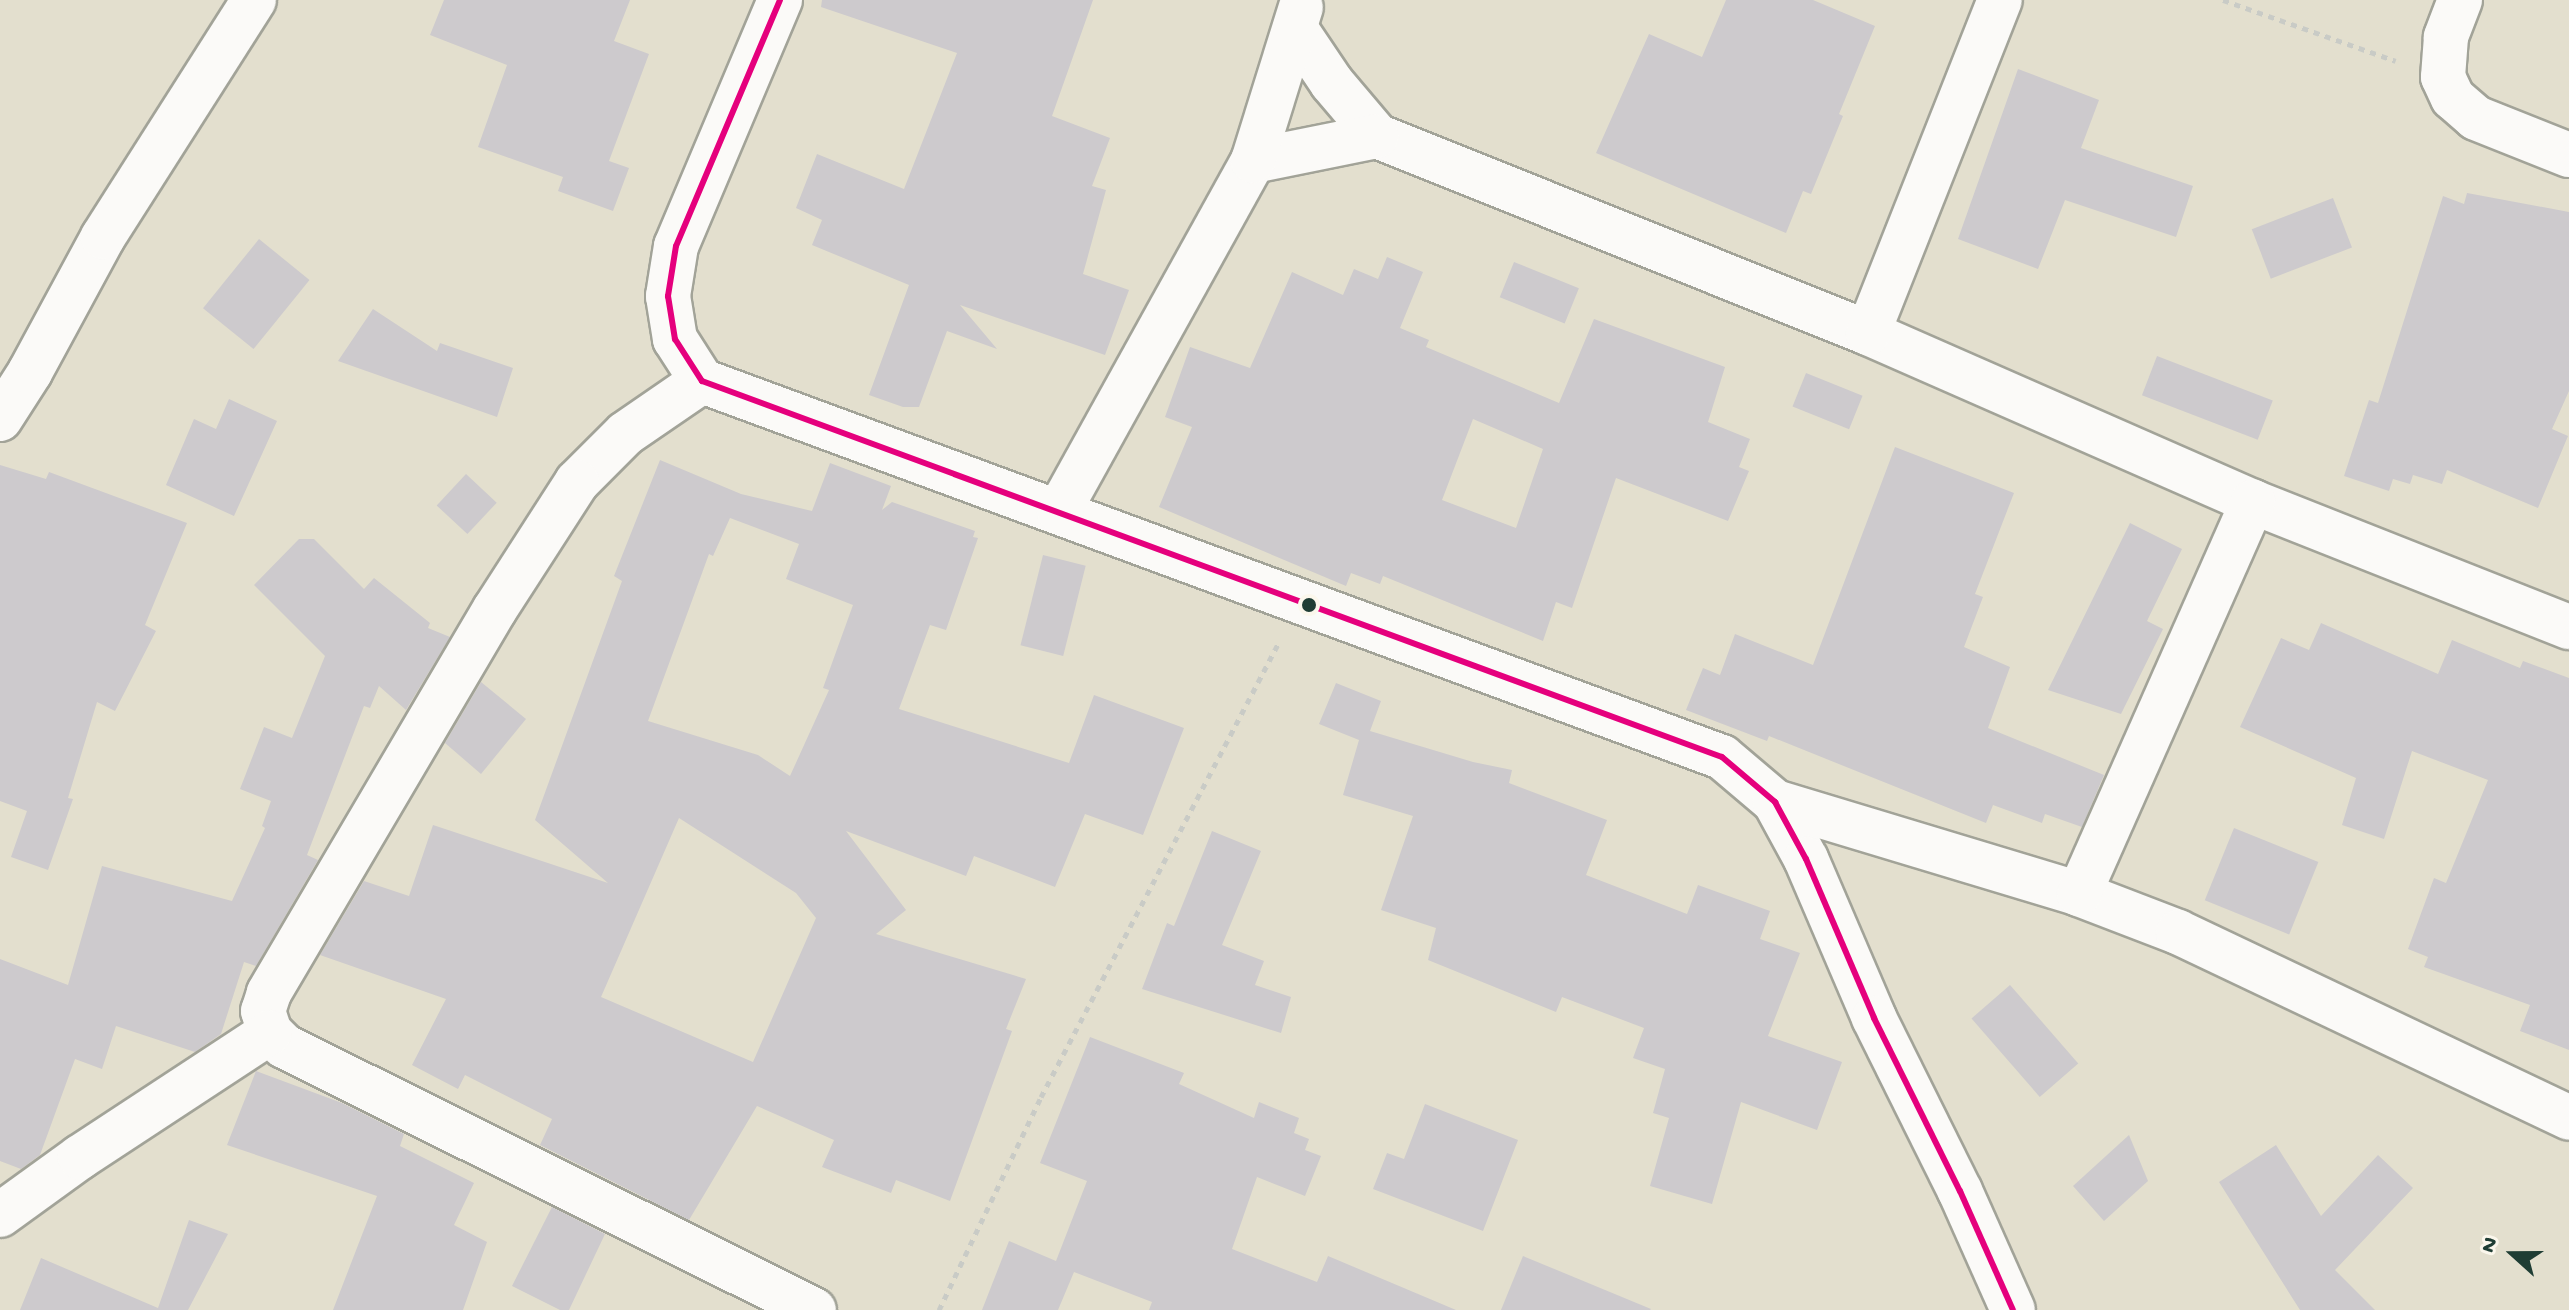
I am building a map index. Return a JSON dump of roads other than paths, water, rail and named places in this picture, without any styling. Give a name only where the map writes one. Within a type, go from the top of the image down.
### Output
[{"type":"street","points":[[0,419],[30,372],[103,237],[254,0]]},
{"type":"street","points":[[780,0],[676,246],[668,296],[675,339],[702,381],[1722,757],[1775,802],[1806,859],[1874,1018],[1960,1191],[2013,1310]]},
{"type":"street","points":[[1868,333],[2000,0]]},
{"type":"street","points":[[2460,0],[2446,37],[2443,77],[2453,98],[2476,118],[2569,155]]},
{"type":"street","points":[[1059,511],[1253,161],[1299,14]]},
{"type":"street","points":[[1299,14],[1332,83],[1377,136],[1868,333],[2253,502],[2569,627]]},
{"type":"street","points":[[1253,161],[1377,136]]},
{"type":"street","points":[[702,381],[625,434],[577,482],[495,609],[269,993],[263,1011],[270,1032],[284,1046],[814,1310]]},
{"type":"street","points":[[2079,894],[2253,502]]},
{"type":"street","points":[[1775,802],[2079,894],[2178,932],[2569,1118]]},
{"type":"street","points":[[0,1215],[80,1157],[270,1032]]}]
